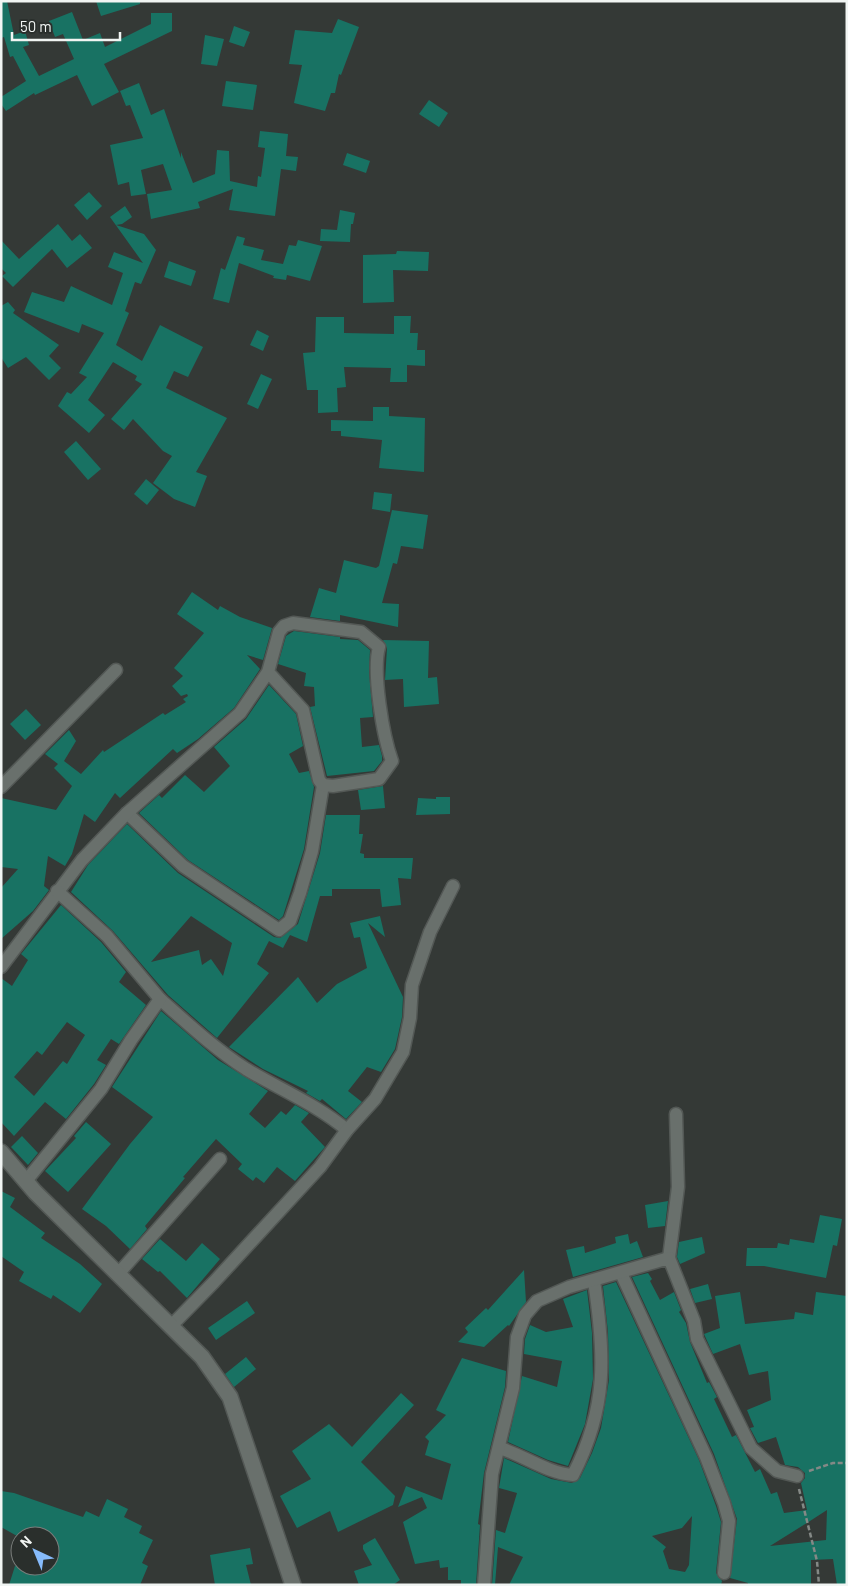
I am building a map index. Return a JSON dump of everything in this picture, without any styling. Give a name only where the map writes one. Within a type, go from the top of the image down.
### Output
[{"type":"street","points":[[1,967],[82,860],[127,813],[240,713],[268,672],[279,632],[284,626],[293,623],[361,632],[378,646],[376,657],[382,712],[387,747],[392,761],[379,779],[332,786],[323,785],[319,780],[303,710],[268,672]]},
{"type":"street","points":[[1,787],[116,670]]},
{"type":"street","points":[[127,813],[183,866],[279,930],[290,921],[300,893],[312,852],[323,785]]},
{"type":"street","points":[[172,1325],[320,1167],[347,1130],[375,1099],[404,1052],[410,1018],[412,985],[430,932],[453,886]]},
{"type":"street","points":[[58,891],[107,936],[160,999],[197,1031],[246,1069],[294,1094],[347,1130]]},
{"type":"street","points":[[26,1181],[101,1089],[131,1040],[160,999]]},
{"type":"street","points":[[676,1114],[678,1187],[669,1258],[694,1321],[697,1339],[751,1448],[777,1471],[797,1476]]},
{"type":"street","points":[[1,1152],[26,1181],[202,1357],[230,1397],[293,1585]]},
{"type":"street","points":[[118,1274],[220,1159]]},
{"type":"street","points":[[484,1585],[489,1493],[513,1388],[517,1337],[525,1314],[537,1301],[569,1287],[669,1258]]},
{"type":"street","points":[[621,1273],[706,1457],[724,1503],[729,1521],[724,1573]]},
{"type":"street","points":[[500,1448],[573,1476],[596,1417],[602,1384],[603,1349],[594,1280]]},
{"type":"path","points":[[819,1585],[817,1561],[803,1496],[797,1484],[797,1476],[833,1463],[847,1464]]},
{"type":"building","points":[[1,1],[7,1],[14,35],[25,31],[29,45],[23,47],[39,76],[74,59],[63,34],[55,37],[49,21],[72,12],[83,40],[100,33],[105,47],[151,24],[151,13],[172,13],[172,31],[104,64],[119,92],[92,106],[77,75],[35,95],[34,93],[6,111],[1,104],[1,97],[26,81],[13,56],[10,57],[4,37],[1,38]]},
{"type":"building","points":[[96,1],[140,1],[140,4],[101,16]]},
{"type":"building","points":[[338,19],[359,27],[341,75],[339,74],[335,93],[331,93],[325,111],[294,103],[302,65],[289,64],[295,30],[332,33]]},
{"type":"building","points":[[234,26],[250,32],[244,47],[229,42]]},
{"type":"building","points":[[205,35],[224,39],[217,66],[201,64]]},
{"type":"building","points":[[226,81],[257,85],[253,110],[222,106]]},
{"type":"building","points":[[139,83],[151,115],[164,109],[181,158],[181,152],[193,183],[215,174],[217,150],[229,151],[230,181],[257,187],[258,176],[261,177],[265,148],[258,147],[260,131],[288,134],[286,156],[298,157],[296,171],[281,169],[275,216],[229,210],[233,189],[198,202],[200,208],[151,219],[147,194],[172,190],[163,164],[141,170],[146,194],[131,196],[129,182],[118,185],[110,145],[143,138],[130,105],[126,106],[120,91]]},
{"type":"building","points":[[429,100],[448,113],[439,127],[419,114]]},
{"type":"building","points":[[347,153],[370,161],[366,173],[343,165]]},
{"type":"building","points":[[89,192],[102,206],[87,220],[74,205]]},
{"type":"building","points":[[125,206],[132,217],[122,224],[116,225],[144,234],[156,250],[141,284],[135,282],[125,311],[129,313],[116,345],[142,361],[160,325],[203,347],[188,377],[174,371],[166,388],[227,418],[196,472],[207,476],[195,507],[174,499],[153,483],[172,456],[163,451],[133,419],[124,430],[111,419],[142,384],[135,380],[137,376],[113,362],[88,400],[105,415],[89,433],[58,406],[67,392],[71,394],[87,377],[79,373],[104,333],[82,324],[79,333],[24,312],[32,292],[64,302],[71,286],[112,305],[123,273],[108,267],[114,252],[143,263],[110,217]]},
{"type":"building","points":[[340,210],[355,213],[353,224],[351,224],[350,242],[320,241],[321,229],[337,230]]},
{"type":"building","points":[[58,224],[72,241],[80,234],[92,248],[67,268],[52,249],[13,287],[2,276],[6,273],[1,268],[1,240],[19,259]]},
{"type":"building","points":[[237,236],[245,238],[243,245],[264,250],[261,260],[283,264],[289,245],[296,246],[298,240],[322,246],[310,281],[287,275],[286,280],[273,278],[274,276],[239,263],[229,303],[213,299],[221,268],[225,270]]},
{"type":"building","points":[[397,251],[429,252],[428,271],[393,270],[394,302],[363,303],[363,255],[396,254]]},
{"type":"building","points":[[169,261],[196,271],[191,286],[164,277]]},
{"type":"building","points":[[8,302],[15,310],[13,313],[59,345],[49,356],[61,368],[49,380],[26,357],[8,368],[1,357],[1,306]]},
{"type":"building","points":[[394,316],[411,316],[410,333],[418,333],[417,350],[425,350],[425,366],[407,365],[407,382],[390,382],[391,368],[344,367],[346,387],[337,388],[338,412],[318,413],[318,390],[307,390],[303,353],[315,352],[316,317],[344,317],[344,333],[394,334]]},
{"type":"building","points":[[257,330],[269,336],[263,351],[250,345]]},
{"type":"building","points":[[261,374],[272,379],[258,409],[247,404]]},
{"type":"building","points":[[373,407],[389,407],[389,416],[425,418],[424,472],[379,468],[382,440],[341,436],[341,431],[331,431],[331,420],[373,421]]},
{"type":"building","points":[[76,441],[101,469],[88,480],[64,452]]},
{"type":"building","points":[[146,479],[159,490],[147,505],[134,494]]},
{"type":"building","points":[[374,492],[392,494],[390,512],[372,509]]},
{"type":"building","points":[[392,510],[428,515],[423,549],[401,546],[397,564],[393,563],[382,603],[399,604],[398,627],[340,615],[340,621],[310,617],[319,588],[336,593],[344,560],[376,568],[379,566]]},
{"type":"building","points":[[192,592],[218,610],[220,606],[240,617],[272,628],[263,660],[247,655],[260,669],[234,708],[198,739],[177,753],[173,749],[120,798],[115,793],[95,822],[84,814],[72,854],[65,866],[48,856],[44,886],[49,890],[33,911],[1,939],[1,888],[18,869],[1,867],[1,798],[56,810],[72,786],[54,768],[58,764],[45,754],[69,730],[76,741],[64,761],[81,774],[103,750],[104,752],[163,713],[165,715],[186,702],[183,699],[188,696],[187,694],[181,696],[172,686],[183,676],[174,668],[204,633],[177,614]]},
{"type":"building","points":[[294,631],[340,637],[340,639],[358,640],[370,650],[369,672],[373,717],[360,718],[362,747],[379,745],[382,756],[382,761],[374,771],[327,776],[310,707],[315,706],[314,687],[304,686],[306,673],[278,664],[286,636]]},
{"type":"building","points":[[383,640],[429,641],[428,678],[437,677],[439,704],[404,707],[403,679],[385,680],[387,648]]},
{"type":"building","points":[[269,685],[296,714],[303,746],[289,754],[299,773],[309,771],[314,787],[304,849],[283,916],[279,920],[188,860],[139,813],[159,795],[162,798],[185,775],[204,792],[230,766],[214,747],[246,719]]},
{"type":"building","points":[[26,709],[41,725],[25,740],[10,724]]},
{"type":"building","points":[[383,786],[385,808],[361,810],[358,790]]},
{"type":"building","points":[[436,797],[450,797],[450,814],[416,815],[418,798],[436,799]]},
{"type":"building","points":[[326,815],[360,815],[359,834],[363,834],[360,853],[364,854],[364,858],[413,858],[411,879],[398,878],[401,905],[382,907],[380,889],[332,889],[332,896],[320,896],[307,942],[290,935],[283,948],[269,941],[257,964],[269,973],[217,1038],[168,995],[113,931],[71,892],[88,865],[127,824],[178,873],[274,937],[280,938],[298,924],[320,853]],"holes":[[[191,916],[232,943],[223,976],[211,959],[202,965],[199,950],[151,962]]]},
{"type":"building","points":[[61,905],[101,942],[126,972],[119,982],[146,1005],[119,1044],[111,1039],[97,1060],[106,1065],[94,1084],[66,1119],[45,1102],[14,1136],[1,1122],[1,978],[12,986],[28,960],[21,954]],"holes":[[[67,1022],[85,1035],[67,1064],[63,1061],[34,1096],[14,1077],[37,1051],[42,1055]]]},
{"type":"building","points":[[380,916],[385,937],[368,923],[403,997],[402,1017],[395,1049],[381,1072],[367,1067],[348,1091],[362,1102],[346,1119],[322,1099],[320,1101],[306,1093],[308,1091],[263,1069],[229,1047],[298,977],[317,1003],[337,984],[367,968],[360,937],[354,938],[350,923]]},
{"type":"building","points":[[161,1011],[218,1060],[268,1091],[249,1114],[265,1128],[281,1111],[286,1115],[295,1105],[309,1113],[301,1122],[325,1147],[295,1181],[277,1167],[264,1183],[256,1177],[253,1181],[238,1169],[242,1164],[216,1139],[183,1177],[185,1178],[145,1226],[147,1229],[130,1249],[106,1226],[82,1209],[130,1144],[153,1117],[112,1087]]},
{"type":"building","points":[[86,1122],[111,1144],[68,1192],[45,1171],[76,1138],[74,1136]]},
{"type":"building","points":[[22,1136],[38,1153],[28,1165],[11,1147]]},
{"type":"building","points":[[1,1191],[15,1198],[10,1207],[45,1233],[41,1238],[80,1264],[102,1284],[80,1313],[53,1295],[51,1299],[19,1281],[24,1272],[1,1256]]},
{"type":"building","points":[[668,1201],[665,1226],[648,1228],[645,1205]]},
{"type":"building","points":[[820,1215],[842,1219],[837,1246],[833,1245],[826,1278],[764,1266],[746,1266],[747,1248],[777,1248],[778,1243],[789,1245],[790,1239],[814,1243]]},
{"type":"building","points":[[628,1234],[630,1244],[637,1241],[643,1257],[573,1277],[566,1250],[584,1246],[585,1253],[616,1243],[615,1237]]},
{"type":"building","points":[[702,1237],[705,1253],[680,1264],[677,1257],[679,1242]]},
{"type":"building","points":[[160,1239],[186,1261],[202,1243],[220,1259],[187,1298],[160,1271],[158,1272],[142,1259]]},
{"type":"building","points":[[524,1270],[526,1302],[509,1326],[484,1347],[458,1342],[468,1332],[465,1328],[486,1308],[488,1310]]},
{"type":"building","points":[[648,1273],[660,1300],[674,1292],[681,1310],[679,1312],[686,1323],[690,1342],[707,1383],[709,1382],[717,1397],[714,1399],[732,1437],[736,1435],[755,1472],[760,1469],[771,1494],[777,1492],[784,1513],[807,1510],[801,1483],[805,1478],[805,1473],[798,1467],[785,1465],[776,1437],[758,1443],[750,1428],[754,1427],[747,1410],[771,1400],[768,1371],[749,1375],[740,1344],[713,1354],[704,1334],[720,1328],[715,1296],[740,1292],[745,1324],[794,1319],[795,1312],[813,1315],[816,1292],[847,1296],[847,1585],[837,1585],[833,1559],[811,1560],[811,1585],[748,1584],[730,1578],[737,1519],[714,1454],[632,1277]],"holes":[[[827,1510],[826,1540],[770,1546]]]},
{"type":"building","points":[[616,1282],[699,1460],[721,1522],[716,1573],[722,1581],[721,1585],[509,1585],[523,1557],[498,1547],[495,1585],[492,1585],[496,1530],[505,1533],[517,1493],[499,1488],[504,1458],[551,1479],[572,1483],[580,1478],[592,1453],[601,1428],[609,1380],[608,1332],[603,1286]],"holes":[[[692,1516],[689,1565],[685,1572],[669,1569],[663,1551],[666,1547],[652,1536],[682,1528]]]},
{"type":"building","points":[[708,1284],[712,1299],[695,1303],[690,1289]]},
{"type":"building","points":[[587,1290],[592,1333],[593,1379],[585,1424],[568,1466],[548,1460],[508,1442],[522,1376],[557,1387],[562,1361],[524,1354],[525,1339],[530,1325],[546,1332],[573,1327],[563,1299]]},
{"type":"building","points":[[247,1301],[255,1313],[216,1340],[208,1328]]},
{"type":"building","points":[[246,1357],[256,1369],[234,1387],[225,1374]]},
{"type":"building","points":[[462,1358],[506,1371],[505,1387],[484,1473],[478,1524],[480,1525],[476,1585],[461,1585],[461,1580],[448,1580],[448,1567],[440,1568],[439,1560],[415,1564],[403,1522],[427,1508],[422,1497],[398,1507],[406,1486],[442,1500],[451,1464],[425,1455],[429,1441],[425,1437],[446,1415],[436,1410]]},
{"type":"building","points":[[401,1393],[414,1405],[361,1462],[395,1496],[393,1505],[338,1532],[330,1511],[297,1528],[280,1496],[311,1479],[292,1451],[329,1424],[352,1447]]},
{"type":"building","points":[[1,1491],[14,1493],[83,1517],[86,1511],[99,1517],[107,1499],[128,1509],[124,1517],[142,1526],[139,1533],[153,1540],[142,1563],[148,1566],[140,1585],[9,1585],[12,1576],[60,1576],[60,1526],[10,1526],[10,1532],[1,1527]]},
{"type":"building","points":[[375,1538],[400,1580],[393,1585],[359,1585],[354,1571],[372,1565],[363,1549],[363,1545]]},
{"type":"building","points":[[250,1548],[253,1564],[246,1565],[251,1585],[215,1585],[210,1555]]}]
